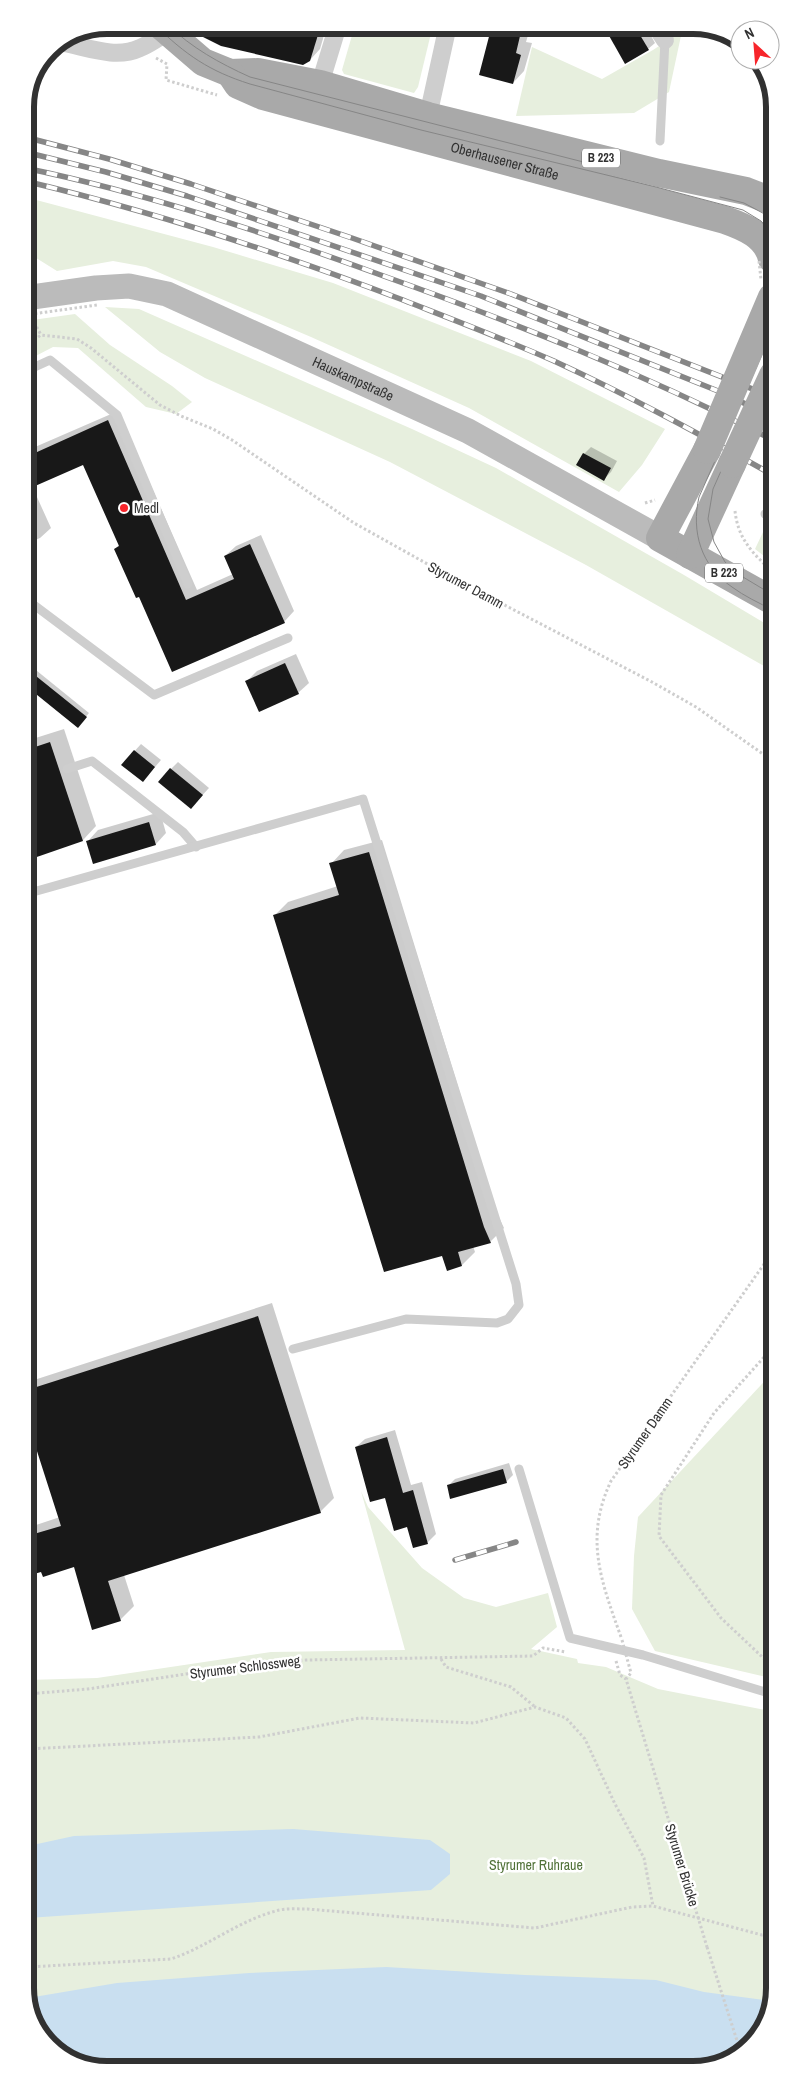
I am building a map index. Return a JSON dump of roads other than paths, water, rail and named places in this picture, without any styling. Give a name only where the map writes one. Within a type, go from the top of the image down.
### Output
[{"type":"main road","name":"Oberhausener Straße","points":[[170,34],[228,84],[238,85],[263,96],[726,220],[746,227],[758,236],[766,246]]},
{"type":"main road","name":"Oberhausener Straße","points":[[228,84],[258,72],[320,84],[428,116],[659,173],[746,191],[766,198]]},
{"type":"main road","name":"Hauskampstraße","points":[[34,298],[99,299],[128,286],[167,294],[468,431],[675,547]]},
{"type":"main road","points":[[675,547],[707,450],[766,310]]},
{"type":"main road","name":"B 223","points":[[766,389],[732,464],[675,547],[766,596]]},
{"type":"street","points":[[70,44],[112,54],[127,53],[141,48],[158,34]]},
{"type":"street","points":[[320,84],[335,34]]},
{"type":"street","points":[[428,116],[446,34]]},
{"type":"street","points":[[661,34],[665,40]]},
{"type":"lane","points":[[660,141],[665,40]]},
{"type":"lane","points":[[34,367],[50,360],[117,415],[188,584]]},
{"type":"lane","points":[[34,605],[154,695],[288,638]]},
{"type":"lane","points":[[67,769],[92,761],[184,832],[196,847]]},
{"type":"lane","points":[[34,892],[364,799],[519,1297],[519,1305],[513,1315],[497,1323],[406,1319],[293,1350]]},
{"type":"lane","points":[[519,1468],[570,1638],[643,1655],[766,1693]]},
{"type":"water","points":[[293,1829],[430,1840],[450,1854],[450,1874],[431,1890],[34,1918],[34,1845],[74,1836]]},
{"type":"water","points":[[386,1967],[656,1980],[704,1992],[765,2000],[756,2025],[745,2040],[725,2054],[703,2061],[102,2061],[79,2056],[59,2043],[46,2029],[39,2016],[34,1998],[117,1983],[249,1973]]},
{"type":"tram line","points":[[165,34],[210,68],[250,84],[421,130],[743,210],[761,221],[766,227]]},
{"type":"tram line","points":[[179,34],[206,54],[250,77],[603,167]]},
{"type":"tram line","points":[[720,197],[744,203],[766,215]]},
{"type":"tram line","points":[[766,346],[699,497],[696,523],[701,547],[706,559],[721,579],[766,606]]},
{"type":"tram line","points":[[766,370],[713,489],[708,519],[714,542],[725,562],[738,574],[766,591]]},
{"type":"railway","points":[[34,139],[109,159],[191,184],[352,238],[511,294],[766,394]]},
{"type":"railway","points":[[34,154],[106,172],[187,196],[481,296],[728,395],[766,414]]},
{"type":"railway","points":[[34,170],[159,201],[291,243],[428,292],[578,350],[676,393],[766,436]]},
{"type":"railway","points":[[34,183],[122,206],[217,234],[357,283],[460,322],[582,374],[766,471]]},
{"type":"railway","points":[[455,1560],[516,1542]]},
{"type":"place","name":"Medl","points":[[124,508]]},
{"type":"park label","name":"Styrumer Ruhraue","points":[[536,1865]]}]
